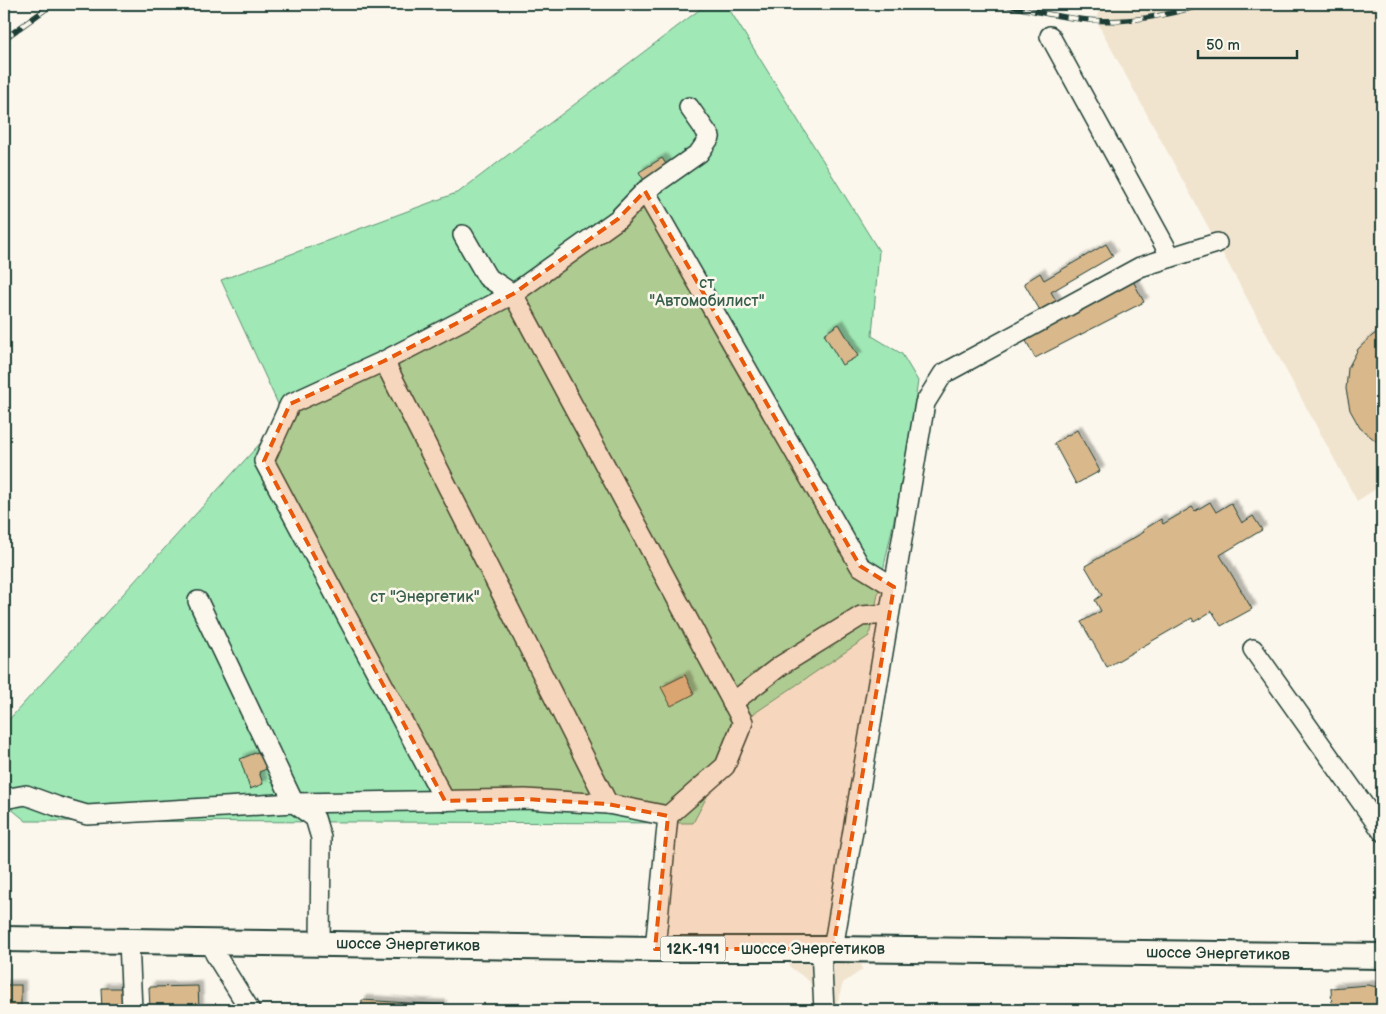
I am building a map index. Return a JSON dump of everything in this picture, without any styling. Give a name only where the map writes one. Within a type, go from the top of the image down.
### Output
[{"type":"main road","name":"шоссе Энергетиков","points":[[4,939],[655,949],[827,949],[1382,956]]},
{"type":"street","points":[[1050,36],[1171,257]]},
{"type":"street","points":[[445,801],[264,461],[290,404],[384,361],[513,294],[618,219],[645,191],[699,154],[710,137],[689,107]]},
{"type":"street","points":[[645,191],[860,566],[894,586]]},
{"type":"street","points":[[464,235],[487,277],[513,294],[742,722],[725,766],[668,816],[655,949]]},
{"type":"street","points":[[824,1010],[827,949],[889,614],[925,403],[943,374],[1140,267],[1217,243]]},
{"type":"street","points":[[384,361],[608,804]]},
{"type":"street","points":[[198,601],[294,803],[315,818],[321,838],[320,944]]},
{"type":"street","points":[[732,703],[780,666],[861,616],[889,614]]},
{"type":"street","points":[[1253,649],[1382,831]]},
{"type":"street","points":[[4,799],[26,796],[88,815],[294,803],[525,799],[608,804],[668,816]]},
{"type":"street","points":[[129,941],[132,1010]]},
{"type":"street","points":[[216,942],[215,954],[250,1010]]},
{"type":"highlighted area","points":[[645,191],[860,566],[894,587],[833,949],[655,949],[668,816],[608,804],[525,799],[445,801],[264,461],[290,404],[384,361],[513,294],[618,219]]},
{"type":"shaded area","points":[[1097,4],[1382,4],[1382,485],[1357,501],[1099,26]]},
{"type":"shaded area","points":[[789,960],[861,960],[862,970],[843,983],[837,1003],[837,1010],[817,1010],[817,1004],[809,981],[790,967]]},
{"type":"green space","name":"ст \"Энергетик\"","points":[[707,4],[726,4],[879,251],[872,336],[902,354],[918,381],[905,469],[869,636],[749,717],[693,823],[26,821],[4,803],[4,725],[284,417],[221,280],[459,192]]},
{"type":"building","points":[[662,158],[668,167],[645,182],[639,172]]},
{"type":"building","points":[[1106,244],[1113,256],[1051,292],[1057,302],[1041,312],[1024,283],[1040,273],[1044,280]]},
{"type":"building","points":[[1132,279],[1144,302],[1035,358],[1023,335]]},
{"type":"building","points":[[839,324],[858,356],[842,365],[824,334]]},
{"type":"building","points":[[1382,330],[1382,444],[1360,428],[1350,410],[1346,389],[1348,368],[1358,349],[1373,335]]},
{"type":"building","points":[[1077,430],[1100,471],[1076,484],[1054,443]]},
{"type":"building","points":[[1210,502],[1216,512],[1231,503],[1242,523],[1253,516],[1262,530],[1220,555],[1252,609],[1221,626],[1212,611],[1194,622],[1192,618],[1107,667],[1081,622],[1101,611],[1095,600],[1102,595],[1085,566],[1144,532],[1143,530],[1161,519],[1163,524],[1192,507],[1195,511]]},
{"type":"building","points":[[685,675],[694,694],[671,706],[661,687]]},
{"type":"building","points":[[263,750],[269,768],[259,772],[263,784],[250,789],[240,759]]},
{"type":"building","points":[[4,985],[21,985],[21,1008],[4,1008]]},
{"type":"building","points":[[1368,985],[1382,988],[1382,1009],[1332,1010],[1331,988]]},
{"type":"building","points":[[198,986],[199,1009],[206,1010],[150,1010],[149,987]]},
{"type":"building","points":[[101,988],[123,988],[124,1010],[102,1010]]},
{"type":"building","points":[[362,1000],[442,1005],[441,1010],[361,1010]]},
{"type":"building","points":[[561,1008],[561,1010],[480,1010]]},
{"type":"railway","points":[[4,39],[53,4]]},
{"type":"railway","points":[[1002,4],[1064,17],[1111,21],[1157,16],[1206,4]]},
{"type":"park label","name":"ст \"Автомобилист\"","points":[[707,292]]}]
